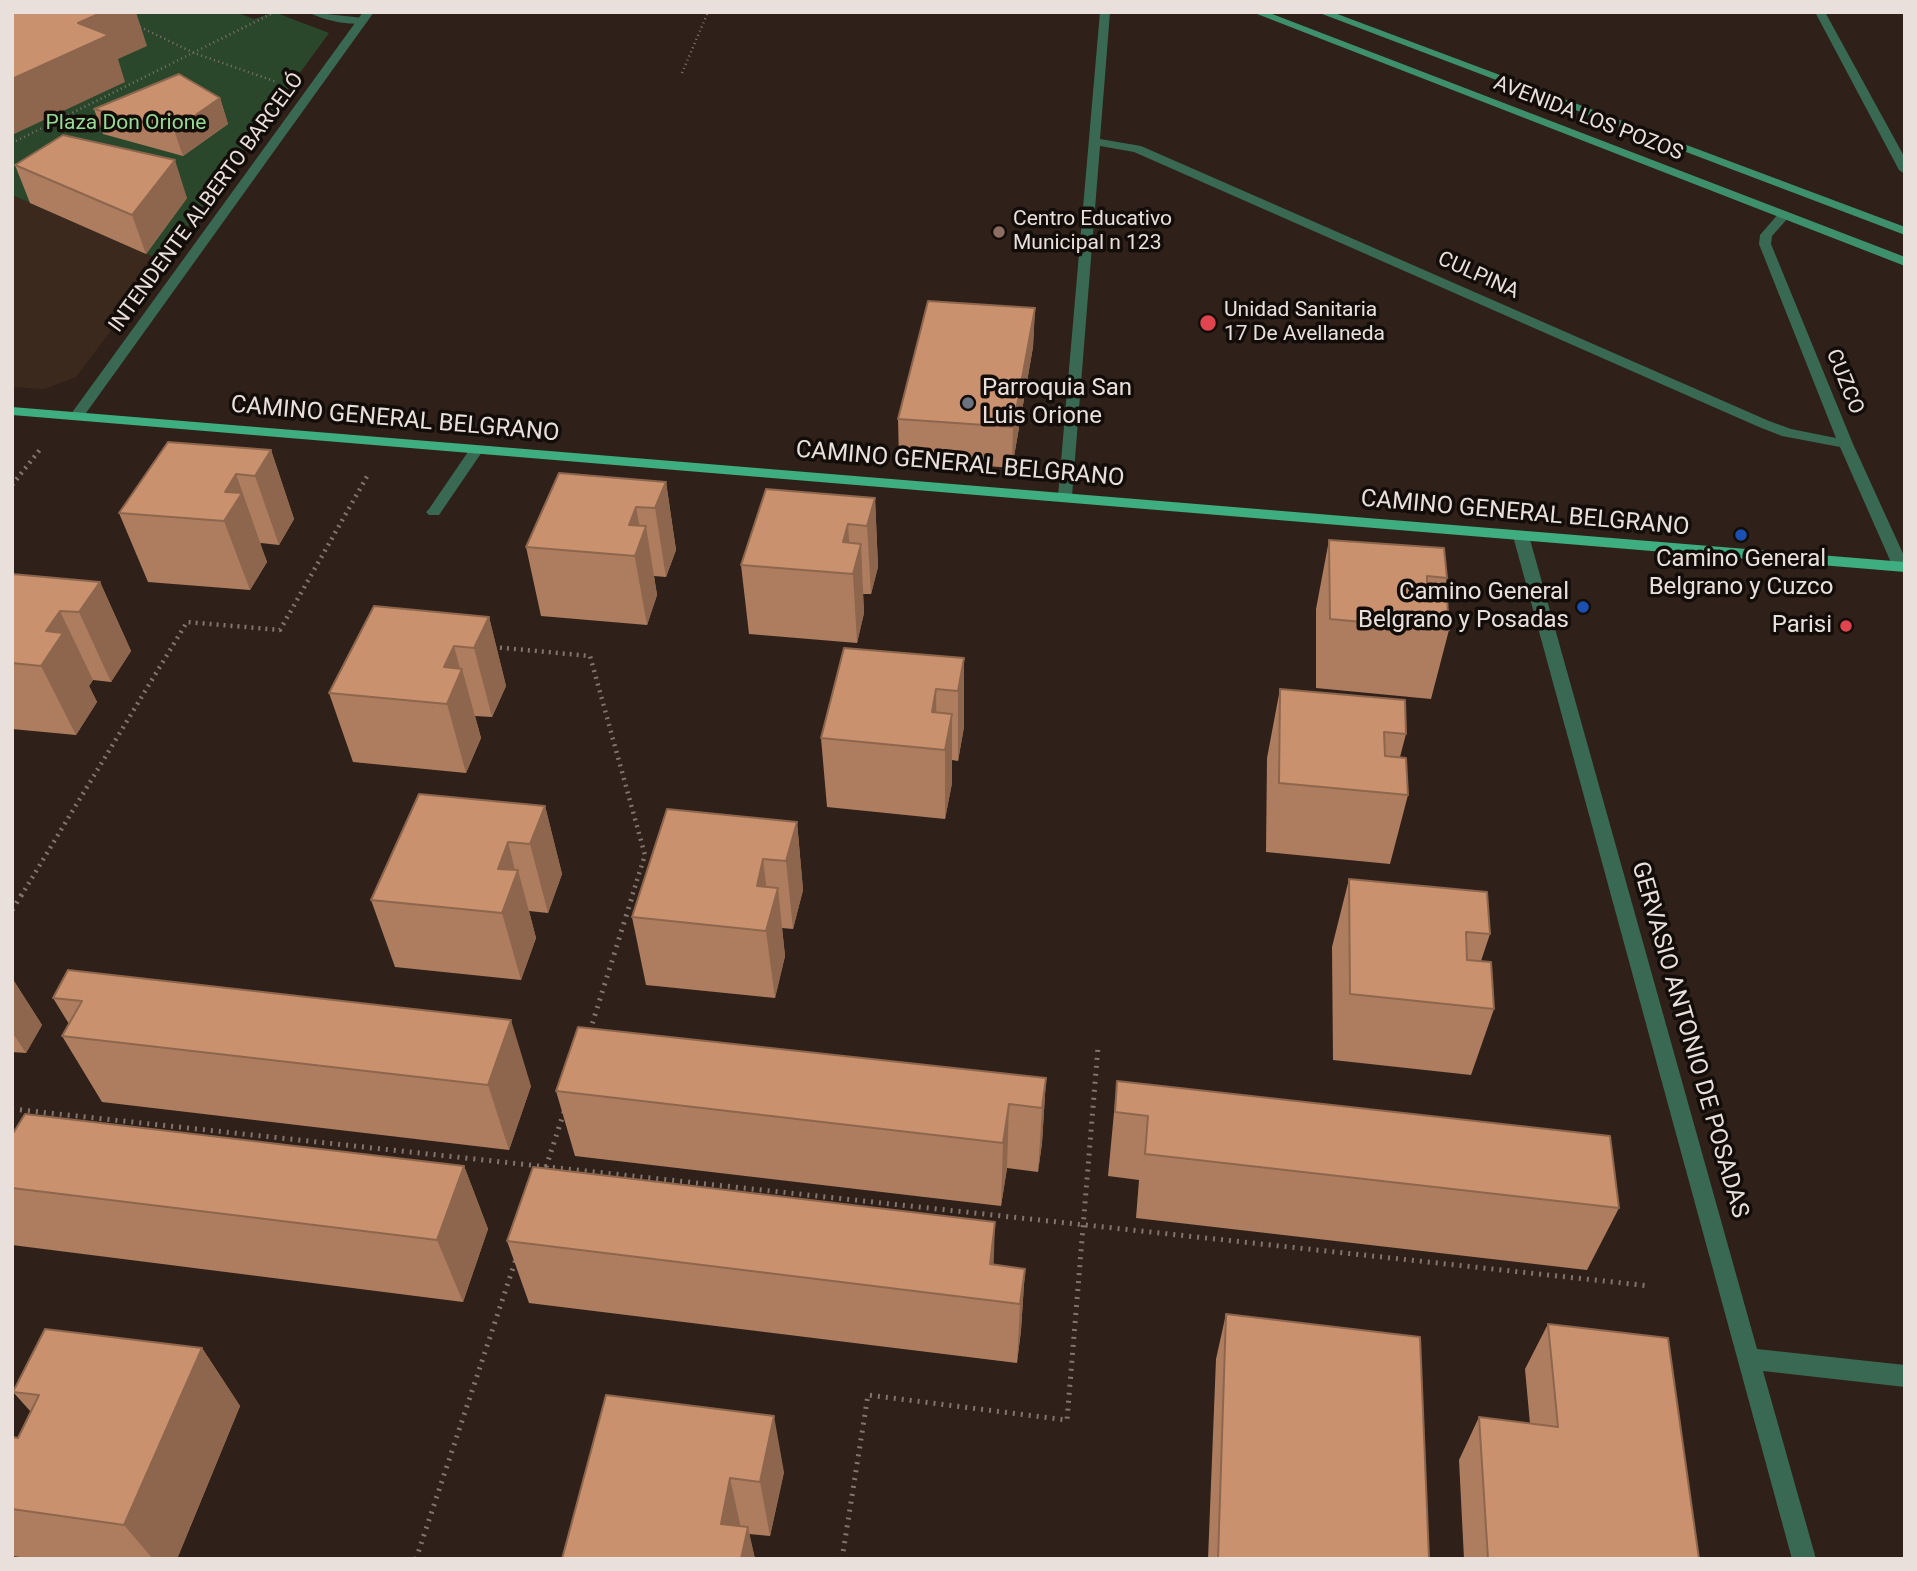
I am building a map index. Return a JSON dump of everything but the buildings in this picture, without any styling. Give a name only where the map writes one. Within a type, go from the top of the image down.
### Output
[{"type":"main road","name":"CAMINO GENERAL BELGRANO","points":[[12,411],[1903,567]]},
{"type":"street","points":[[314,12],[329,17],[366,17]]},
{"type":"street","points":[[1065,496],[1105,12]]},
{"type":"street","name":"AVENIDA LOS POZOS","points":[[1257,12],[1905,262]]},
{"type":"street","name":"AVENIDA LOS POZOS","points":[[1322,12],[1905,231]]},
{"type":"street","points":[[1820,12],[1905,170]]},
{"type":"street","name":"INTENDENTE ALBERTO BARCELÓ","points":[[76,416],[366,17]]},
{"type":"street","name":"CULPINA","points":[[1095,142],[1137,149],[1775,429],[1811,439],[1846,444]]},
{"type":"street","name":"CUZCO","points":[[1784,215],[1766,235],[1765,244],[1846,444],[1903,567]]},
{"type":"street","points":[[434,512],[477,449]]},
{"type":"street","name":"GERVASIO ANTONIO DE POSADAS","points":[[1521,536],[1751,1359],[1804,1559]]},
{"type":"street","points":[[1751,1359],[1905,1376]]},
{"type":"path","points":[[12,143],[275,12]]},
{"type":"path","points":[[682,73],[708,12]]},
{"type":"path","points":[[134,24],[194,53],[310,94]]},
{"type":"path","points":[[12,485],[43,446]]},
{"type":"path","points":[[12,910],[187,622],[280,630],[370,472]]},
{"type":"path","points":[[485,647],[590,656],[645,855],[587,1037]]},
{"type":"path","points":[[842,1559],[868,1395],[1068,1420],[1098,1046]]},
{"type":"path","points":[[542,1180],[567,1102]]},
{"type":"path","points":[[12,1109],[1650,1286]]},
{"type":"path","points":[[416,1559],[520,1245]]},
{"type":"shaded area","points":[[12,195],[163,261],[76,377],[44,389],[12,387]]},
{"type":"green space","name":"Plaza Don Orione","points":[[12,12],[235,12],[254,19],[274,12],[329,33],[163,261],[12,195]]},
{"type":"place","name":"Centro Educativo Municipal n 123","points":[[999,232]]},
{"type":"place","name":"Unidad Sanitaria 17 De Avellaneda","points":[[1208,323]]},
{"type":"place","name":"Parroquia San Luis Orione","points":[[968,403]]},
{"type":"place","name":"Camino General Belgrano y Cuzco","points":[[1741,535]]},
{"type":"place","name":"Camino General Belgrano y Posadas","points":[[1583,607]]},
{"type":"place","name":"Parisi","points":[[1846,626]]}]
